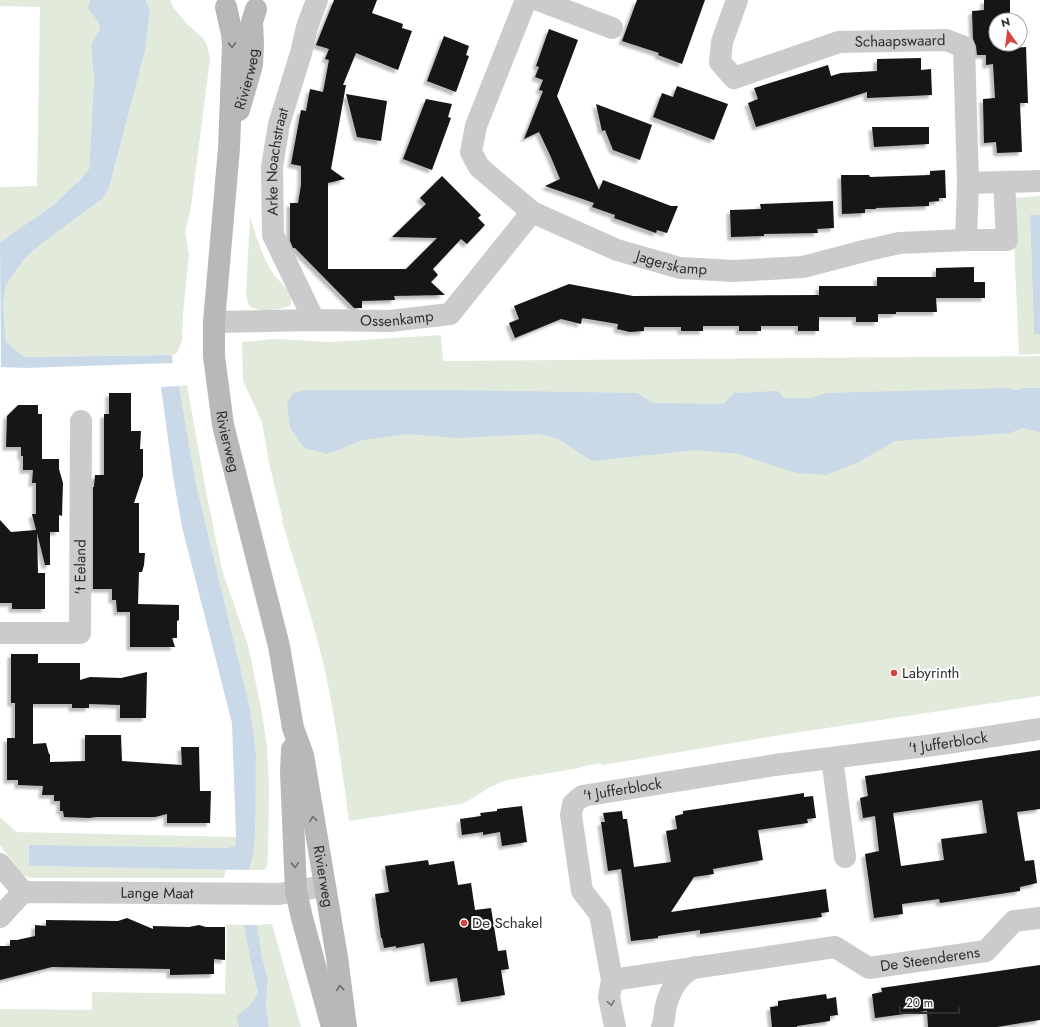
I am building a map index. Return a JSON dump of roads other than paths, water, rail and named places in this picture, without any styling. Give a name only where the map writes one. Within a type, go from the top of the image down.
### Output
[{"type":"street","name":"Arke Noachstraat","points":[[314,320],[273,236],[272,167],[279,124],[301,53],[307,27],[317,0]]},
{"type":"street","name":"Jagerskamp","points":[[526,0],[476,126],[471,152],[479,167],[532,212],[616,250],[680,268],[734,271],[804,267],[864,250],[899,243],[1007,240],[1004,182]]},
{"type":"street","points":[[538,0],[612,28]]},
{"type":"street","name":"Schaapswaard","points":[[737,0],[722,42],[720,62],[734,78],[838,42],[946,40],[964,47],[968,184],[966,240]]},
{"type":"street","points":[[220,3],[241,10],[264,4]]},
{"type":"street","name":"Rivierweg","points":[[220,3],[232,34],[233,45],[230,148],[214,322],[214,356],[223,425],[279,646],[293,728],[303,755],[337,957],[346,1027]]},
{"type":"street","name":"Rivierweg","points":[[230,148],[252,65],[252,22],[264,4]]},
{"type":"street","points":[[968,184],[1040,181]]},
{"type":"street","name":"Ossenkamp","points":[[214,322],[314,320],[390,321],[450,314],[532,212]]},
{"type":"street","name":"'t Eeland","points":[[0,633],[80,633],[81,421]]},
{"type":"street","name":"Rivierweg","points":[[293,728],[291,772],[296,891],[332,1027]]},
{"type":"street","name":"'t Jufferblock","points":[[615,1027],[609,997],[612,980],[600,914],[582,891],[571,815],[573,804],[582,796],[775,765],[1040,729]]},
{"type":"street","points":[[832,758],[845,857]]},
{"type":"street","points":[[0,864],[23,892],[0,917]]},
{"type":"street","name":"Lange Maat","points":[[23,892],[279,894],[324,886]]},
{"type":"street","name":"De Steenderens","points":[[612,980],[835,947],[869,968],[986,952],[1014,921],[1040,918]]},
{"type":"street","name":"De Steenderens","points":[[662,1027],[664,1023],[666,1006],[671,992],[680,977],[686,971],[695,967]]},
{"type":"water","points":[[90,0],[146,0],[150,11],[145,51],[109,188],[102,199],[41,244],[24,259],[6,285],[3,304],[6,342],[24,357],[172,355],[173,363],[24,368],[1,367],[0,242],[52,206],[82,178],[89,169],[94,80],[91,45],[100,29],[99,23],[88,8]]},
{"type":"water","points":[[1030,215],[1040,215],[1040,334],[1034,334]]},
{"type":"water","points":[[179,386],[196,484],[250,708],[256,753],[255,834],[253,856],[249,870],[29,866],[29,845],[226,848],[235,846],[236,837],[232,723],[182,527],[173,476],[161,387]]},
{"type":"water","points":[[1009,388],[1016,390],[1024,388],[1040,388],[1040,432],[1022,428],[1010,433],[895,441],[859,462],[826,475],[796,473],[739,454],[696,450],[592,461],[558,439],[539,434],[457,438],[407,434],[363,440],[328,454],[304,448],[290,428],[287,404],[293,393],[307,390],[442,390],[637,393],[653,403],[723,404],[734,393],[778,391],[784,398],[810,398],[827,393]]},
{"type":"water","points":[[244,925],[257,925],[268,981],[266,1003],[269,1027],[239,1027],[237,1016],[249,1006],[258,993]]},
{"type":"place","name":"Labyrinth","points":[[894,673]]},
{"type":"place","name":"De Schakel","points":[[464,923]]}]
